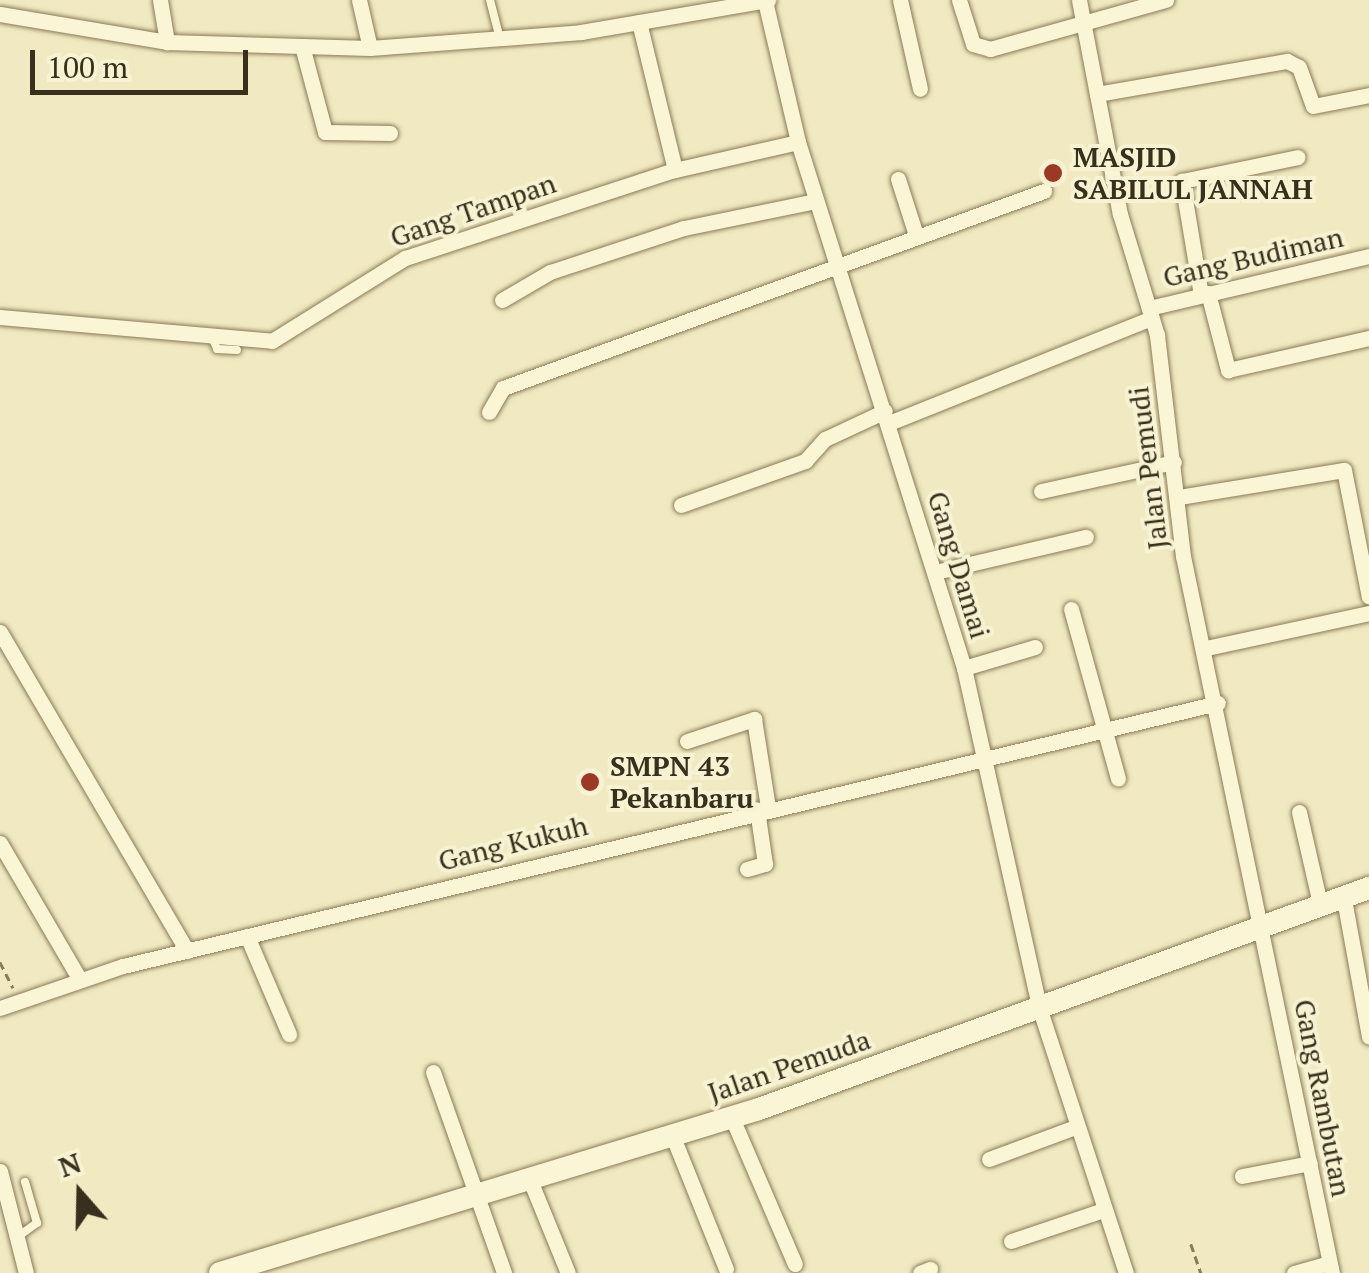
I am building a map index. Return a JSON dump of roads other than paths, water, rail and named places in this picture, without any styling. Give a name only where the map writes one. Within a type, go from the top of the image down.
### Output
[{"type":"main road","name":"Jalan Pemuda","points":[[220,1273],[673,1138],[1264,932],[1369,888]]},
{"type":"street","points":[[160,0],[168,42]]},
{"type":"street","points":[[360,0],[370,48]]},
{"type":"street","points":[[0,14],[168,42],[370,48],[500,41],[766,0]]},
{"type":"street","name":"Gang Damai","points":[[766,0],[798,142],[964,668],[988,762],[1040,1010],[1075,1127],[1126,1273]]},
{"type":"street","points":[[900,0],[920,89]]},
{"type":"street","points":[[959,0],[981,47],[1087,27],[1166,0]]},
{"type":"street","name":"Jalan Pemudi","points":[[1079,0],[1097,94],[1151,313],[1206,648],[1264,932]]},
{"type":"street","points":[[640,22],[674,170]]},
{"type":"street","points":[[302,46],[325,132],[390,133]]},
{"type":"street","points":[[1097,94],[1287,61],[1299,67],[1313,106],[1369,95]]},
{"type":"street","name":"Gang Tampan","points":[[0,317],[212,337],[283,338],[405,258],[674,170],[798,142]]},
{"type":"street","points":[[1298,157],[1182,181],[1204,294],[1228,370],[1369,338]]},
{"type":"street","points":[[898,179],[914,232]]},
{"type":"street","points":[[489,412],[503,388],[914,232],[1044,192]]},
{"type":"street","points":[[502,300],[550,272],[684,228],[816,201]]},
{"type":"street","name":"Gang Budiman","points":[[681,505],[805,461],[826,439],[1151,313],[1204,294],[1369,256]]},
{"type":"street","points":[[1041,491],[1174,462]]},
{"type":"street","points":[[1179,497],[1336,468],[1362,491],[1369,598]]},
{"type":"street","points":[[935,572],[1086,537]]},
{"type":"street","points":[[1070,608],[1118,779]]},
{"type":"street","points":[[1206,648],[1369,613]]},
{"type":"street","points":[[0,632],[188,951]]},
{"type":"street","points":[[964,668],[1034,646]]},
{"type":"street","name":"Gang Kukuh","points":[[0,1008],[80,980],[247,936],[762,808],[988,762],[1218,703]]},
{"type":"street","points":[[688,741],[754,719],[765,864],[748,868]]},
{"type":"street","points":[[1299,812],[1321,908]]},
{"type":"street","points":[[0,843],[80,980]]},
{"type":"street","points":[[1344,898],[1369,1036]]},
{"type":"street","name":"Gang Rambutan","points":[[1264,932],[1330,1268]]},
{"type":"street","points":[[247,936],[289,1034]]},
{"type":"street","points":[[433,1072],[504,1273]]},
{"type":"street","points":[[732,1118],[795,1264]]},
{"type":"street","points":[[989,1159],[1075,1127]]},
{"type":"street","points":[[673,1138],[726,1270]]},
{"type":"street","points":[[1242,1176],[1310,1163]]},
{"type":"street","points":[[0,1171],[26,1273]]},
{"type":"street","points":[[530,1180],[568,1273]]},
{"type":"street","points":[[1011,1241],[1103,1210]]},
{"type":"street","points":[[1294,1273],[1330,1268]]},
{"type":"lane","points":[[490,0],[500,41]]},
{"type":"lane","points":[[212,337],[217,349],[238,350]]},
{"type":"lane","points":[[16,1238],[37,1223],[24,1182]]},
{"type":"place","name":"MASJID SABILUL JANNAH","points":[[1053,173]]},
{"type":"place","name":"SMPN 43 Pekanbaru","points":[[590,782]]}]
